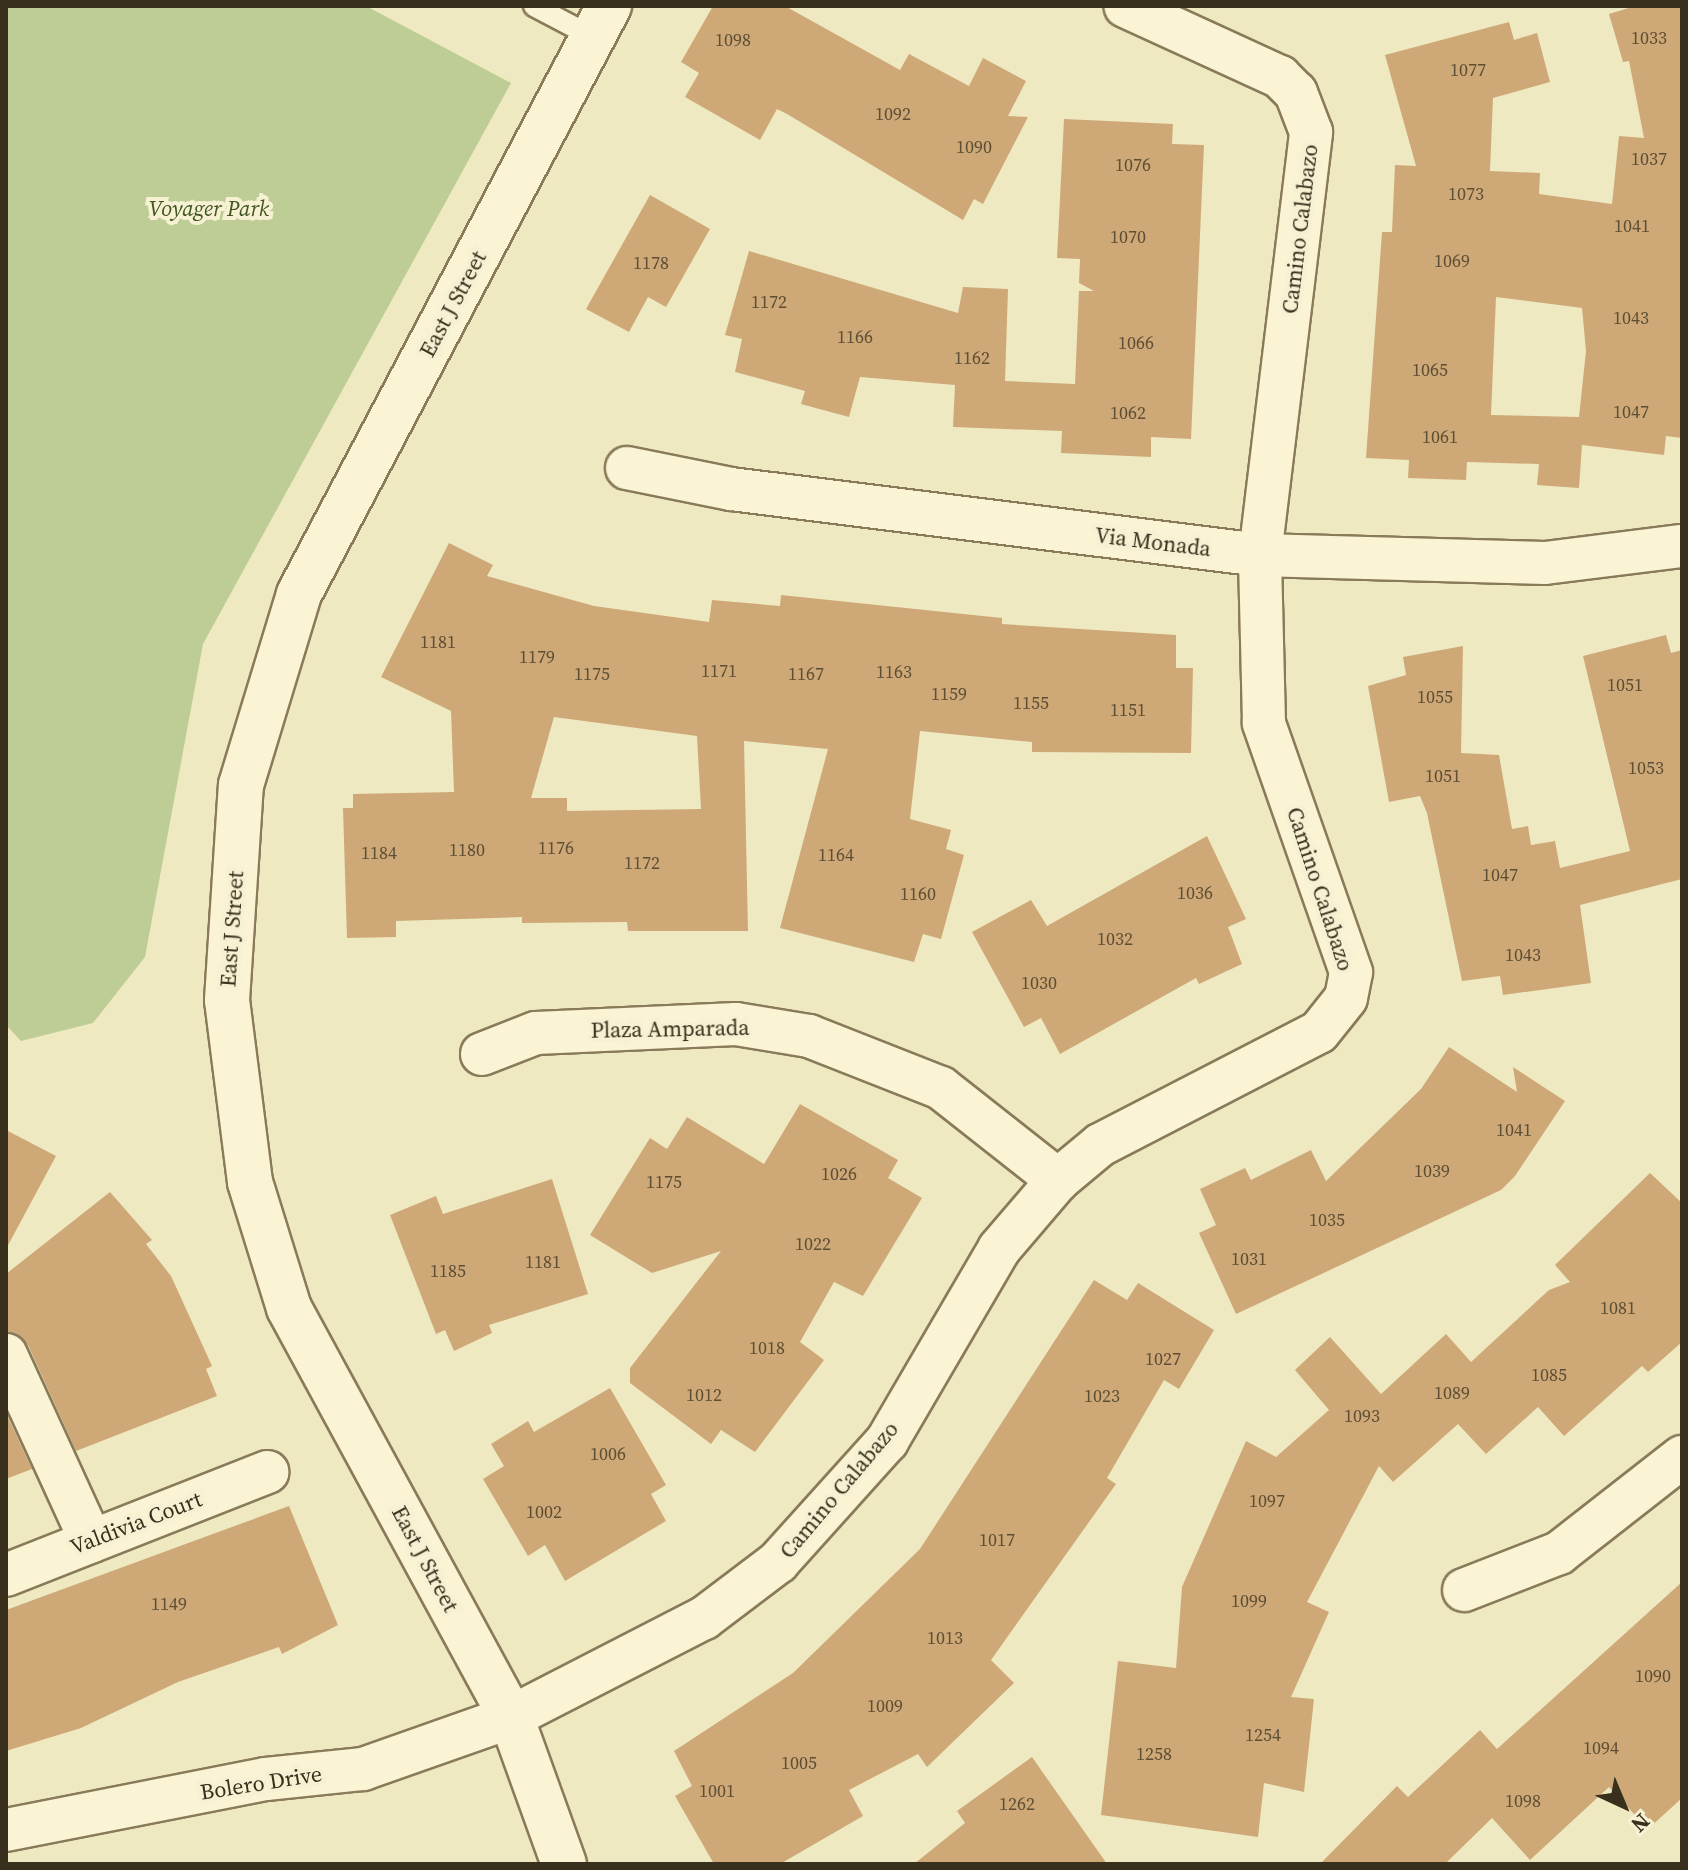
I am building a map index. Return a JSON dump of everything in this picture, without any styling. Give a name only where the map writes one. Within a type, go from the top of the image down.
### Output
[{"type":"street","name":"Camino Calabazo","points":[[511,1717],[704,1618],[778,1562],[887,1441],[999,1249],[1058,1180],[1100,1145],[1319,1032],[1346,998],[1351,972],[1264,723],[1260,555],[1311,132],[1296,93],[1280,77],[1125,6]]},
{"type":"street","name":"East J Street","points":[[564,1864],[511,1717],[289,1308],[250,1182],[227,1000],[241,785],[299,594],[601,22]]},
{"type":"street","name":"Via Monada","points":[[627,468],[731,489],[1260,555],[1545,563],[1682,546]]},
{"type":"street","name":"Plaza Amparada","points":[[482,1054],[536,1033],[736,1024],[809,1036],[941,1088],[1058,1180]]},
{"type":"street","points":[[6,1355],[91,1541]]},
{"type":"street","points":[[1464,1590],[1559,1553],[1682,1457]]},
{"type":"street","name":"Valdivia Court","points":[[6,1575],[267,1472]]},
{"type":"street","name":"Bolero Drive","points":[[6,1830],[266,1779],[363,1769],[511,1717]]},
{"type":"lane","points":[[534,6],[601,22]]},
{"type":"green space","name":"Voyager Park","points":[[6,6],[366,6],[511,83],[203,644],[145,957],[93,1023],[21,1041],[6,1025]]},
{"type":"building","points":[[713,6],[785,6],[900,70],[909,54],[969,86],[983,58],[1026,81],[1008,116],[1028,117],[983,204],[974,199],[963,220],[777,109],[760,140],[685,97],[699,73],[681,62]]},
{"type":"building","points":[[1635,6],[1682,6],[1682,438],[1666,436],[1664,455],[1582,445],[1579,488],[1537,485],[1539,464],[1467,462],[1466,480],[1408,478],[1409,460],[1366,458],[1382,232],[1392,232],[1395,165],[1416,166],[1385,55],[1509,22],[1514,40],[1537,33],[1550,82],[1493,98],[1490,171],[1540,173],[1539,194],[1612,204],[1619,136],[1644,138],[1629,61],[1623,62],[1609,14]],"holes":[[[1496,297],[1582,308],[1586,351],[1579,417],[1491,415]]]},
{"type":"building","points":[[1064,119],[1173,124],[1172,144],[1204,145],[1191,439],[1151,437],[1151,457],[1061,453],[1062,431],[953,427],[955,385],[860,377],[849,417],[801,404],[805,391],[735,372],[742,339],[725,335],[749,251],[958,313],[963,287],[1008,289],[1005,381],[1075,384],[1079,291],[1094,291],[1079,283],[1080,259],[1057,258]]},
{"type":"building","points":[[650,195],[710,229],[666,307],[648,297],[629,332],[586,309]]},
{"type":"building","points":[[449,543],[493,565],[487,576],[594,606],[709,622],[712,600],[780,606],[781,595],[1002,618],[1002,624],[1176,635],[1176,668],[1193,668],[1191,753],[1032,752],[1032,742],[920,731],[910,819],[951,830],[946,849],[964,855],[941,939],[923,934],[914,962],[780,928],[828,749],[744,741],[748,931],[628,931],[627,922],[522,923],[522,917],[396,921],[396,937],[347,938],[343,808],[353,808],[353,794],[454,792],[451,711],[381,677]],"holes":[[[554,717],[697,736],[701,809],[567,811],[567,798],[531,798]]]},
{"type":"building","points":[[1666,635],[1671,653],[1682,650],[1682,879],[1580,905],[1591,983],[1503,995],[1500,976],[1462,981],[1427,813],[1420,796],[1389,802],[1368,686],[1406,675],[1403,657],[1463,646],[1461,753],[1499,755],[1512,829],[1528,826],[1531,845],[1555,841],[1560,868],[1630,851],[1583,656]]},
{"type":"building","points":[[1207,836],[1246,919],[1228,927],[1242,964],[1199,984],[1196,978],[1060,1054],[1041,1018],[1024,1027],[972,932],[1031,900],[1047,926]]},
{"type":"building","points":[[1449,1047],[1517,1092],[1513,1067],[1565,1101],[1515,1176],[1501,1190],[1236,1314],[1199,1233],[1216,1225],[1200,1189],[1245,1168],[1251,1180],[1311,1150],[1326,1181],[1421,1089]]},
{"type":"building","points":[[800,1104],[898,1160],[888,1178],[922,1198],[863,1296],[834,1282],[800,1342],[824,1360],[755,1452],[721,1430],[711,1444],[630,1383],[630,1368],[721,1251],[652,1273],[590,1235],[650,1138],[667,1149],[687,1117],[764,1164]]},
{"type":"building","points":[[6,1130],[56,1156],[6,1249]]},
{"type":"building","points":[[1650,1173],[1682,1203],[1682,1342],[1648,1372],[1642,1366],[1564,1436],[1538,1407],[1486,1454],[1458,1424],[1393,1482],[1379,1466],[1307,1602],[1329,1612],[1291,1697],[1314,1699],[1304,1792],[1264,1783],[1258,1837],[1101,1815],[1118,1661],[1176,1668],[1182,1587],[1246,1441],[1276,1457],[1329,1410],[1295,1370],[1330,1337],[1381,1394],[1446,1334],[1471,1362],[1549,1290],[1570,1282],[1555,1265]]},
{"type":"building","points":[[552,1179],[588,1294],[489,1325],[492,1333],[454,1351],[445,1330],[436,1334],[390,1215],[436,1196],[443,1214]]},
{"type":"building","points":[[110,1192],[152,1240],[146,1244],[171,1276],[212,1366],[206,1369],[217,1396],[76,1451],[28,1345],[6,1331],[6,1274]]},
{"type":"building","points":[[1094,1280],[1127,1300],[1138,1283],[1214,1330],[1179,1389],[1164,1380],[1107,1478],[1116,1484],[991,1660],[1014,1683],[927,1767],[918,1754],[849,1790],[863,1816],[780,1864],[714,1864],[675,1796],[692,1786],[674,1751],[793,1673],[920,1549]]},
{"type":"building","points":[[610,1388],[666,1485],[651,1494],[666,1521],[565,1581],[545,1545],[528,1556],[483,1479],[504,1466],[491,1444],[528,1421],[534,1432]]},
{"type":"building","points":[[6,1413],[32,1469],[6,1479]]},
{"type":"building","points":[[289,1506],[338,1625],[282,1654],[279,1647],[178,1682],[81,1728],[6,1751],[6,1610]]},
{"type":"building","points":[[1682,1582],[1682,1798],[1648,1829],[1609,1787],[1530,1860],[1492,1818],[1445,1864],[1320,1864],[1397,1786],[1408,1797],[1480,1730],[1497,1749]]},
{"type":"building","points":[[1032,1757],[1107,1864],[914,1864],[965,1823],[957,1811]]}]
